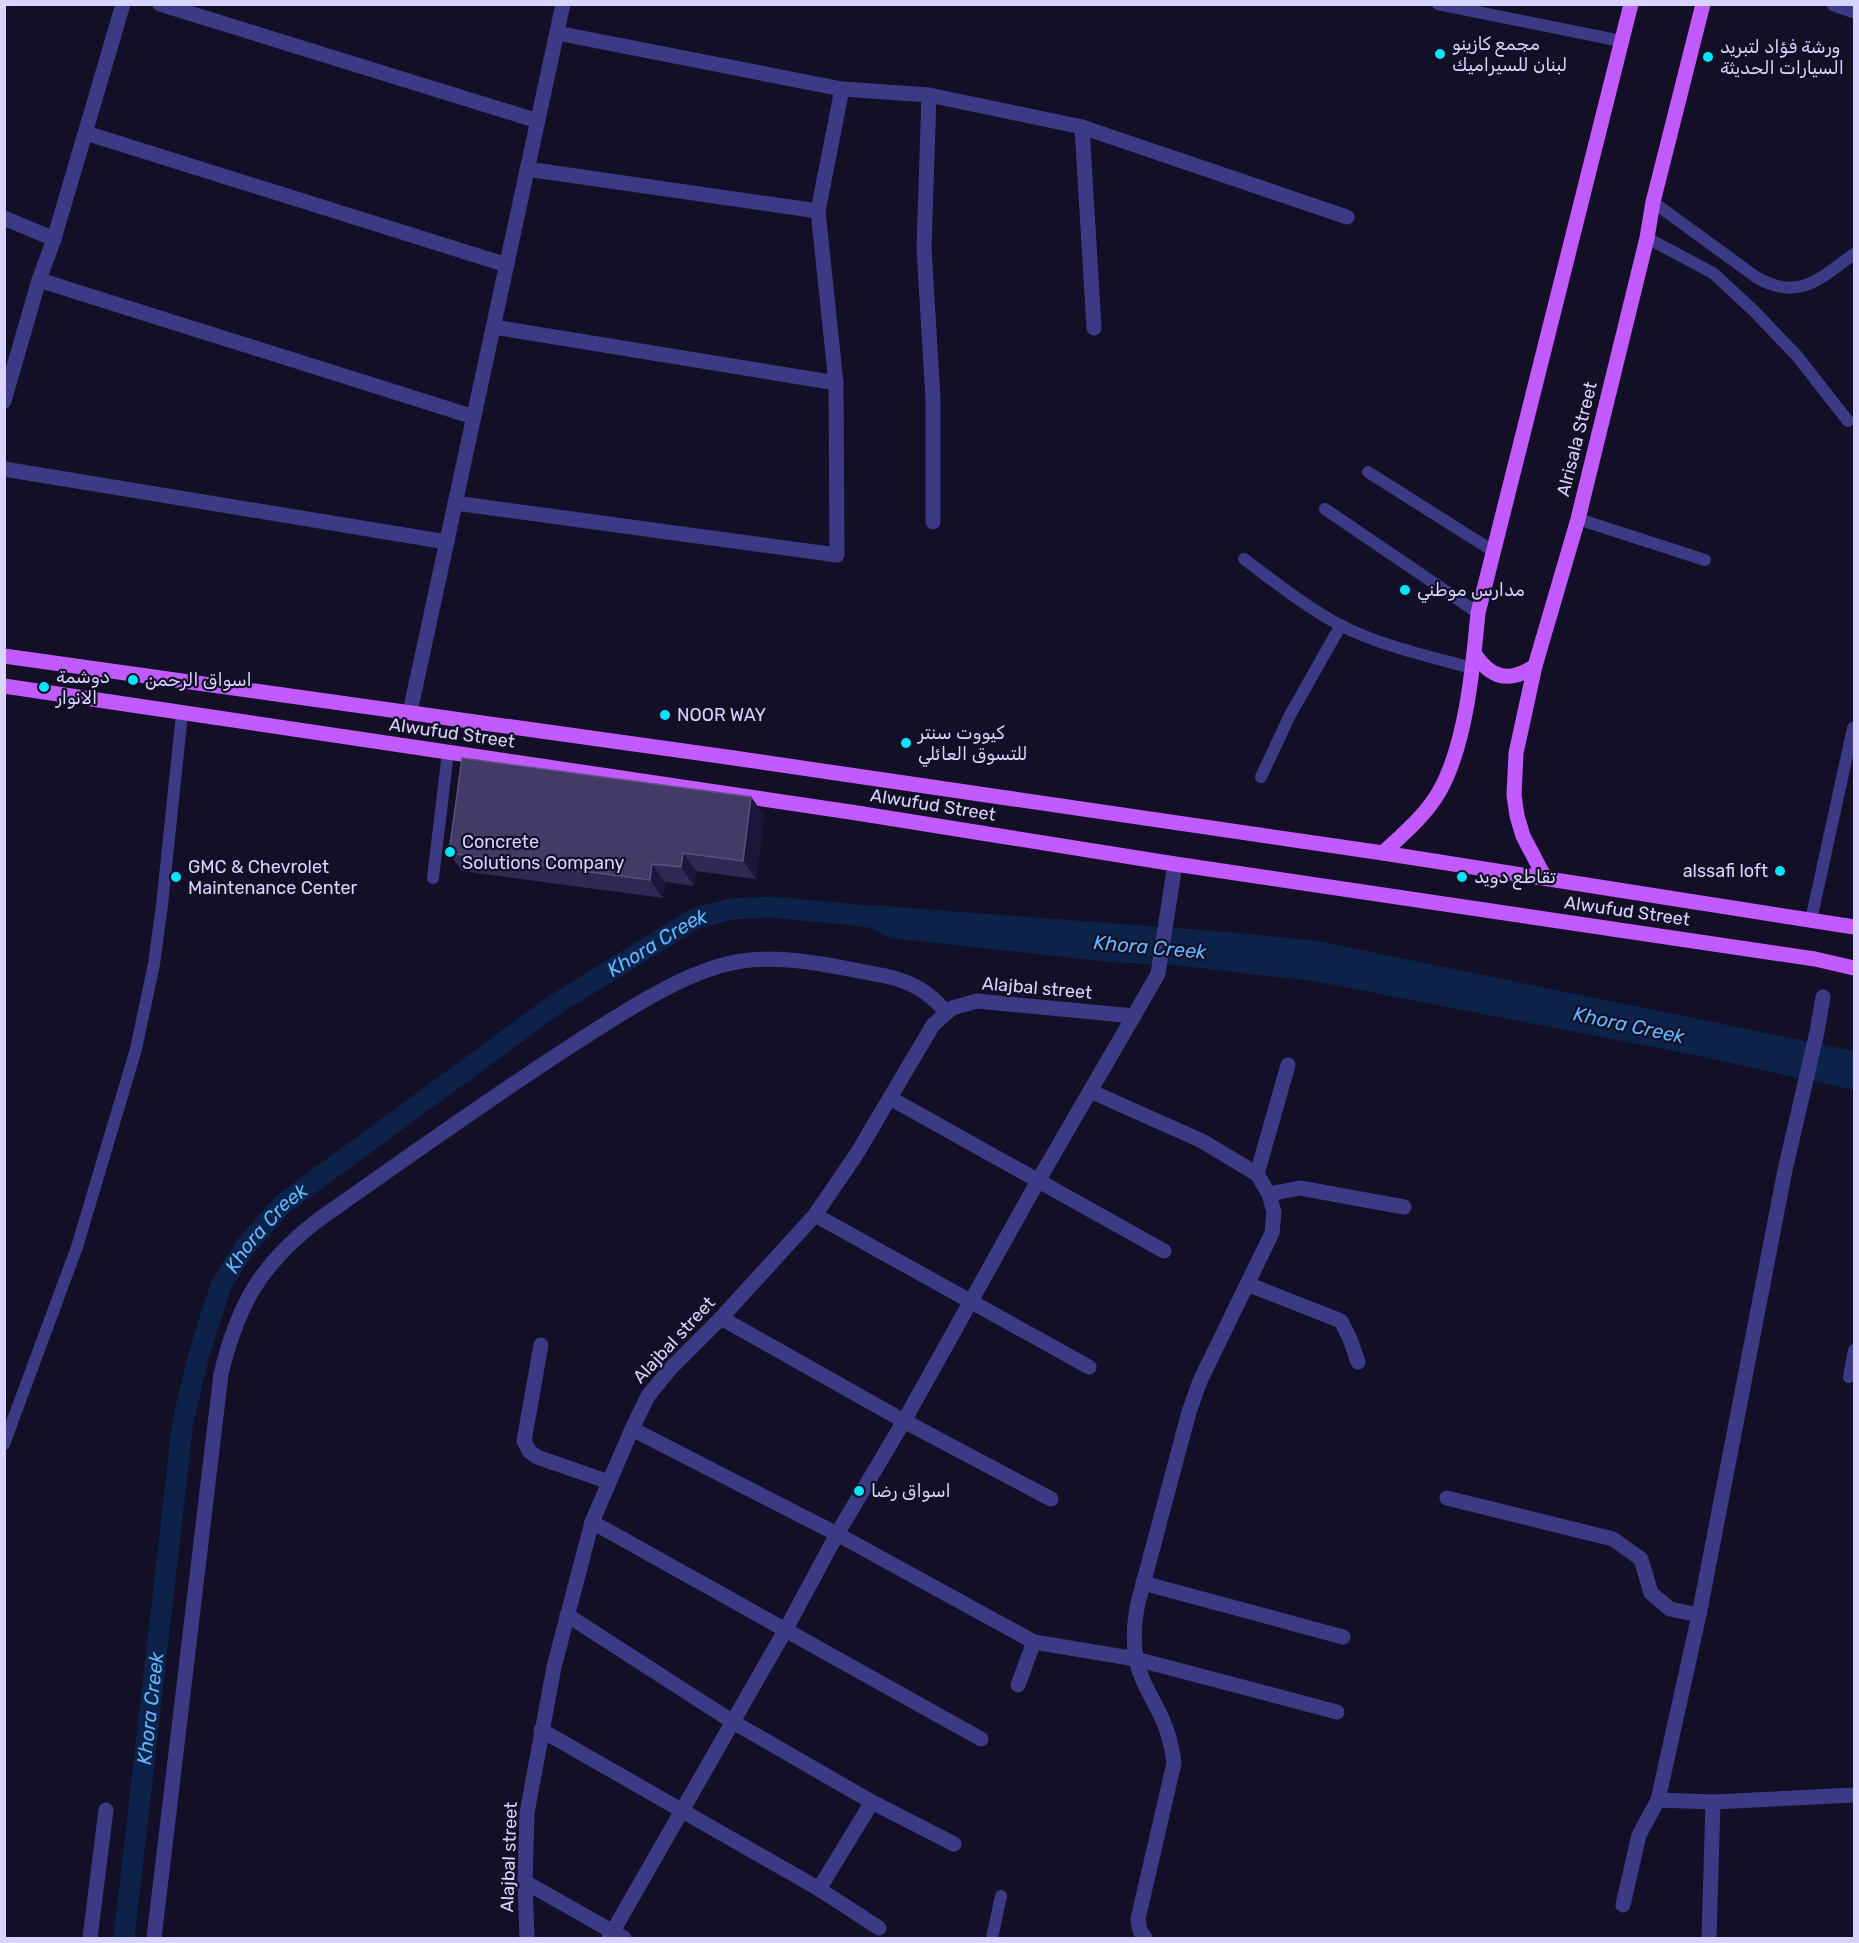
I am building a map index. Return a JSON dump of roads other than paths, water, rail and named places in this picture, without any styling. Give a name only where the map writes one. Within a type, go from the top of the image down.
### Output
[{"type":"main road","points":[[1383,853],[1426,810],[1438,793],[1448,774],[1458,745],[1473,661],[1478,613],[1630,4]]},
{"type":"main road","name":"Alrisala Street","points":[[1545,878],[1522,836],[1514,795],[1516,753],[1535,666],[1578,519],[1647,237],[1653,202],[1703,4]]},
{"type":"main road","name":"Alwufud Street","points":[[4,656],[249,692],[410,712],[1383,853],[1854,927]]},
{"type":"main road","points":[[1473,661],[1494,674],[1508,677],[1522,674],[1535,666]]},
{"type":"main road","name":"Alwufud Street","points":[[4,686],[869,815],[1175,864],[1815,958],[1854,968]]},
{"type":"street","points":[[4,401],[123,4]]},
{"type":"street","points":[[160,4],[538,121]]},
{"type":"street","points":[[410,712],[563,4]]},
{"type":"street","points":[[1834,4],[1854,11]]},
{"type":"street","points":[[557,33],[842,89],[929,95],[1082,127],[1347,218]]},
{"type":"street","points":[[455,503],[837,555],[836,383],[818,211],[842,89]]},
{"type":"street","points":[[929,95],[924,248],[933,399],[933,522]]},
{"type":"street","points":[[1082,127],[1094,328]]},
{"type":"street","points":[[86,133],[507,265]]},
{"type":"street","points":[[528,169],[818,211]]},
{"type":"street","points":[[4,218],[54,239]]},
{"type":"street","points":[[39,280],[474,417]]},
{"type":"street","points":[[494,327],[836,383]]},
{"type":"street","points":[[4,470],[447,542]]},
{"type":"street","points":[[525,1882],[615,1936],[682,1809],[786,1629],[837,1534],[904,1421],[1038,1181],[1158,974],[1175,864]]},
{"type":"street","points":[[154,1938],[221,1374],[235,1324],[246,1299],[278,1255],[318,1220],[539,1066],[617,1016],[707,969],[741,961],[775,959],[886,976],[920,987],[935,998],[946,1012]]},
{"type":"street","points":[[1623,1905],[1639,1835],[1658,1800],[1699,1614],[1785,1170],[1823,997]]},
{"type":"street","name":"Alajbal street","points":[[528,1938],[525,1882],[527,1813],[541,1730],[567,1615],[592,1521],[648,1396],[670,1369],[721,1318],[815,1215],[856,1155],[925,1035],[946,1012],[964,1003],[990,1001],[1134,1016]]},
{"type":"street","points":[[1257,1173],[1288,1065]]},
{"type":"street","points":[[1090,1091],[1202,1141],[1257,1173],[1269,1194],[1274,1212],[1272,1233],[1200,1381],[1189,1412],[1133,1628],[1136,1659],[1172,1743],[1174,1763],[1138,1919],[1141,1936]]},
{"type":"street","points":[[890,1098],[1164,1251]]},
{"type":"street","points":[[1269,1194],[1300,1188],[1404,1207]]},
{"type":"street","points":[[815,1215],[1089,1367]]},
{"type":"street","points":[[1247,1284],[1341,1321],[1358,1362]]},
{"type":"street","points":[[721,1318],[904,1421],[1051,1499]]},
{"type":"street","points":[[541,1345],[524,1441],[529,1451],[537,1457],[609,1482]]},
{"type":"street","points":[[632,1429],[837,1534],[1034,1642],[1136,1659],[1337,1712]]},
{"type":"street","points":[[1446,1498],[1613,1539],[1641,1559],[1651,1593],[1670,1609],[1699,1614]]},
{"type":"street","points":[[592,1521],[981,1739]]},
{"type":"street","points":[[1143,1583],[1343,1638]]},
{"type":"street","points":[[567,1615],[733,1722],[872,1802],[954,1844]]},
{"type":"street","points":[[1018,1685],[1034,1642]]},
{"type":"street","points":[[541,1730],[819,1889],[879,1928]]},
{"type":"street","points":[[1658,1800],[1713,1802],[1854,1796]]},
{"type":"street","points":[[819,1889],[872,1802]]},
{"type":"street","points":[[1709,1938],[1713,1802]]},
{"type":"street","points":[[90,1938],[106,1810]]},
{"type":"lane","points":[[1438,4],[1622,41]]},
{"type":"lane","points":[[1653,202],[1770,285],[1787,289],[1803,287],[1818,280],[1854,254]]},
{"type":"lane","points":[[1647,237],[1713,273],[1797,356],[1848,421]]},
{"type":"lane","points":[[1368,472],[1493,551]]},
{"type":"lane","points":[[1325,509],[1478,613]]},
{"type":"lane","points":[[1578,519],[1705,560]]},
{"type":"lane","points":[[1244,559],[1313,609],[1341,625],[1378,641],[1473,661]]},
{"type":"lane","points":[[1260,777],[1295,705],[1341,625]]},
{"type":"lane","points":[[4,1444],[77,1246],[136,1049],[154,964],[182,714]]},
{"type":"lane","points":[[1811,920],[1853,728]]},
{"type":"lane","points":[[433,878],[448,752]]},
{"type":"lane","points":[[1849,1377],[1854,1350]]},
{"type":"lane","points":[[992,1938],[1001,1896]]},
{"type":"water","name":"Khora Creek","points":[[870,905],[1228,932],[1317,941],[1854,1051],[1854,1090],[1689,1054],[1313,981],[890,938],[871,928],[857,915],[863,907]]},
{"type":"waterway","name":"Khora Creek","points":[[124,1938],[183,1421],[199,1354],[221,1285],[245,1247],[283,1204],[553,1006],[694,919],[731,909],[771,907],[857,915],[884,920]]},
{"type":"place","name":"مجمع كازينو لبنان للسيراميك","points":[[1440,54]]},
{"type":"place","name":"ورشة فؤاد لتبريد السيارات الحديثة","points":[[1708,57]]},
{"type":"place","name":"مدارس موطني","points":[[1405,590]]},
{"type":"place","name":"اسواق الرحمن","points":[[133,680]]},
{"type":"place","name":"دوشمة الانوار","points":[[44,687]]},
{"type":"place","name":"NOOR WAY","points":[[665,715]]},
{"type":"place","name":"كيووت سنتر للتسوق العائلي","points":[[906,743]]},
{"type":"place","name":"Concrete Solutions Company","points":[[450,852]]},
{"type":"place","name":"alssafi loft","points":[[1780,871]]},
{"type":"place","name":"GMC & Chevrolet Maintenance Center","points":[[176,877]]},
{"type":"place","name":"تقاطع دويد","points":[[1462,877]]},
{"type":"place","name":"اسواق رضا","points":[[859,1491]]}]
